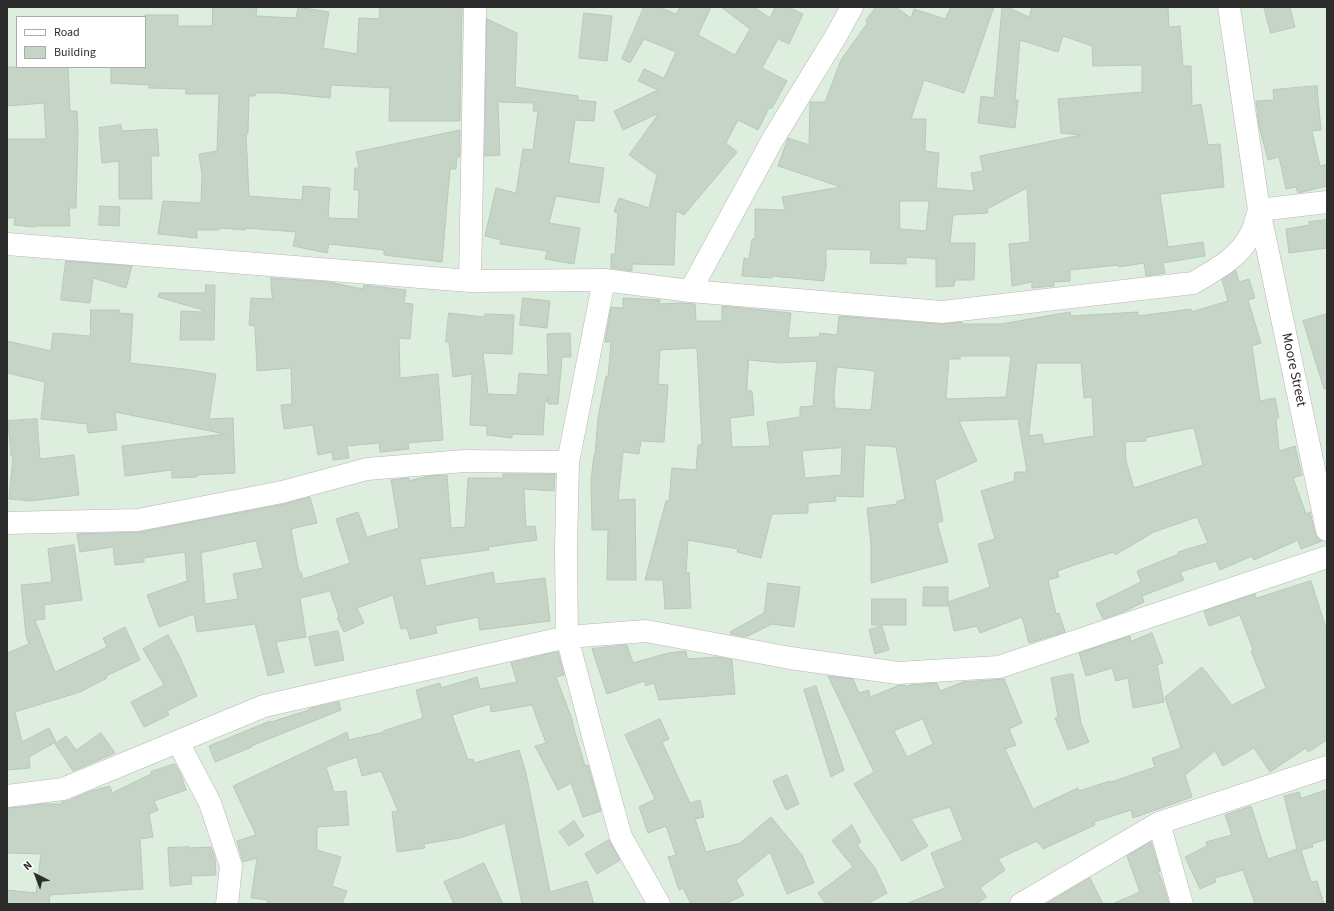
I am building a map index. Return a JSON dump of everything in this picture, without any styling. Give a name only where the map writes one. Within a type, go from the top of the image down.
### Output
[{"type":"street","points":[[470,281],[475,7]]},
{"type":"street","points":[[690,291],[773,139],[852,7]]},
{"type":"street","name":"Moore Street","points":[[1229,7],[1259,210],[1327,530]]},
{"type":"street","points":[[7,244],[470,281],[604,280],[690,291],[942,312],[1193,282],[1225,264],[1239,252],[1251,234],[1259,210],[1327,202]]},
{"type":"street","points":[[604,280],[568,462],[566,549],[567,637],[621,837],[659,904]]},
{"type":"street","points":[[7,523],[138,520],[282,492],[368,469],[464,461],[568,462]]},
{"type":"street","points":[[7,796],[63,789],[264,706],[567,637],[646,631],[790,658],[898,673],[999,667],[1327,557]]},
{"type":"street","points":[[178,742],[210,803],[231,866],[227,904]]},
{"type":"street","points":[[1021,904],[1159,823],[1327,767]]},
{"type":"street","points":[[1159,823],[1182,904]]},
{"type":"building","points":[[213,7],[257,7],[256,16],[296,18],[298,7],[329,12],[323,48],[357,54],[359,18],[379,19],[380,7],[462,7],[460,121],[389,121],[390,88],[331,85],[330,98],[280,93],[256,93],[255,96],[249,96],[248,134],[246,134],[249,196],[302,200],[303,186],[330,188],[328,218],[358,219],[359,190],[354,190],[355,168],[359,168],[356,152],[460,130],[460,157],[457,157],[456,169],[450,169],[442,262],[384,255],[384,250],[329,244],[327,253],[293,246],[296,232],[246,228],[246,230],[219,228],[219,230],[197,230],[197,238],[158,234],[163,201],[201,203],[202,175],[199,154],[217,151],[219,94],[186,94],[186,89],[149,88],[149,85],[111,83],[111,68],[146,68],[145,15],[178,15],[178,26],[212,26]]},
{"type":"building","points":[[644,7],[659,7],[676,14],[680,7],[711,7],[698,35],[735,55],[750,29],[721,7],[754,7],[770,18],[775,7],[788,7],[803,14],[789,44],[778,39],[762,68],[787,81],[772,108],[769,108],[758,130],[738,120],[726,143],[737,152],[684,215],[676,211],[674,265],[632,264],[632,271],[611,268],[611,254],[615,254],[618,213],[614,212],[619,198],[649,208],[657,175],[629,155],[659,113],[623,130],[614,111],[658,90],[638,81],[644,69],[664,78],[676,52],[644,39],[630,63],[622,59]]},
{"type":"building","points":[[876,7],[896,7],[911,18],[914,9],[945,19],[951,7],[994,7],[964,93],[924,80],[911,119],[926,119],[925,151],[939,153],[936,188],[974,191],[971,173],[983,171],[980,156],[1081,135],[1061,133],[1058,99],[1142,92],[1142,65],[1093,66],[1092,46],[1063,36],[1058,52],[1020,40],[1015,100],[1018,100],[1015,128],[978,123],[981,96],[994,98],[1002,7],[1007,7],[1029,17],[1032,7],[1168,7],[1169,27],[1180,26],[1183,66],[1191,66],[1192,106],[1201,104],[1208,145],[1220,144],[1224,187],[1160,194],[1168,247],[1203,242],[1205,256],[1163,263],[1165,273],[1146,276],[1144,263],[1119,267],[1119,265],[1070,270],[1070,281],[1054,282],[1054,286],[1032,288],[1032,282],[1012,286],[1009,244],[1030,242],[1027,188],[987,209],[988,213],[953,215],[950,243],[975,243],[974,280],[955,280],[954,286],[936,287],[936,259],[906,257],[906,264],[870,263],[871,250],[826,249],[826,270],[824,281],[772,276],[772,278],[742,276],[744,258],[749,259],[752,239],[755,239],[755,209],[785,210],[782,197],[841,187],[778,166],[788,138],[809,145],[810,102],[825,102],[841,60],[868,22],[866,21]],"holes":[[[900,201],[929,201],[926,231],[900,229]]]},
{"type":"building","points":[[1264,7],[1290,7],[1295,27],[1271,33]]},
{"type":"building","points":[[584,13],[612,16],[607,61],[579,58]]},
{"type":"building","points":[[487,19],[517,33],[515,87],[578,96],[578,100],[596,102],[594,121],[575,120],[569,163],[604,168],[599,203],[556,196],[549,223],[580,228],[574,264],[545,259],[547,251],[500,244],[501,240],[485,236],[496,188],[516,193],[523,149],[533,150],[538,111],[533,111],[534,103],[498,102],[500,155],[485,156]]},
{"type":"building","points":[[7,67],[68,68],[70,111],[77,111],[78,133],[76,208],[69,208],[70,226],[34,227],[14,225],[15,218],[7,218],[7,139],[46,139],[44,103],[7,106]]},
{"type":"building","points":[[1317,86],[1321,130],[1312,131],[1320,166],[1327,164],[1327,186],[1298,193],[1296,187],[1286,189],[1279,157],[1268,160],[1259,126],[1256,101],[1274,100],[1273,90]]},
{"type":"building","points":[[121,125],[122,131],[157,129],[159,156],[151,156],[152,199],[119,199],[119,161],[102,163],[99,128]]},
{"type":"building","points":[[100,206],[120,207],[119,226],[99,225]]},
{"type":"building","points":[[1327,220],[1327,248],[1289,253],[1286,229],[1310,225],[1309,222]]},
{"type":"building","points":[[66,261],[132,266],[126,288],[93,278],[90,303],[61,300]]},
{"type":"building","points":[[1236,271],[1239,282],[1249,279],[1255,298],[1248,300],[1261,343],[1252,346],[1260,401],[1275,398],[1279,418],[1276,418],[1279,451],[1295,446],[1302,475],[1293,478],[1306,514],[1310,512],[1317,538],[1322,541],[1301,549],[1298,540],[1254,560],[1252,556],[1220,570],[1216,561],[1180,572],[1184,580],[1142,596],[1144,602],[1103,619],[1096,604],[1141,582],[1137,571],[1179,554],[1178,552],[1208,543],[1197,517],[1154,532],[1115,555],[1113,552],[1057,571],[1059,577],[1048,580],[1056,614],[1059,613],[1065,632],[1029,643],[1022,617],[980,633],[977,626],[954,631],[948,602],[990,587],[978,544],[995,539],[981,491],[1014,481],[1015,472],[1027,472],[1018,419],[959,421],[977,461],[935,480],[943,521],[937,523],[948,562],[871,583],[871,544],[867,508],[897,504],[897,501],[905,499],[896,447],[865,445],[863,497],[835,496],[836,501],[808,503],[808,513],[772,514],[761,558],[737,552],[738,549],[688,540],[686,573],[689,572],[691,608],[665,609],[663,580],[645,580],[666,501],[669,501],[672,468],[696,470],[698,445],[702,445],[697,348],[660,350],[658,384],[668,385],[664,442],[641,441],[639,454],[623,452],[618,500],[635,499],[636,580],[607,580],[608,530],[592,530],[591,480],[598,418],[606,376],[608,377],[611,342],[605,342],[611,307],[623,308],[623,298],[660,300],[659,304],[695,304],[696,321],[722,321],[722,306],[791,313],[788,338],[819,337],[820,333],[837,335],[839,316],[941,324],[962,322],[962,324],[1001,324],[1070,312],[1071,316],[1138,312],[1138,316],[1191,309],[1191,312],[1228,301],[1222,280]],"holes":[[[960,356],[1011,356],[1006,397],[946,399],[949,359],[960,359]],[[749,360],[780,363],[817,361],[813,406],[800,407],[800,417],[767,422],[770,446],[732,447],[730,418],[754,415],[752,391],[747,391]],[[1037,363],[1081,363],[1084,398],[1092,397],[1094,436],[1044,444],[1042,434],[1029,436]],[[837,367],[875,371],[871,410],[835,408],[834,393]],[[1194,428],[1203,465],[1134,488],[1126,461],[1125,442],[1146,441],[1146,438]],[[842,448],[841,475],[805,478],[802,451]]]},
{"type":"building","points":[[271,278],[329,282],[363,289],[364,285],[406,290],[404,303],[413,304],[410,339],[399,338],[400,378],[438,374],[443,440],[408,443],[409,449],[380,452],[379,443],[347,446],[349,458],[333,460],[332,452],[318,455],[313,425],[284,429],[281,405],[292,404],[291,368],[257,371],[255,326],[249,325],[251,298],[272,299]]},
{"type":"building","points":[[206,285],[215,285],[214,340],[180,340],[181,311],[202,312],[203,310],[158,297],[159,293],[205,293]]},
{"type":"building","points":[[523,298],[550,301],[547,328],[520,325]]},
{"type":"building","points":[[91,310],[120,310],[119,313],[133,314],[130,363],[216,374],[209,419],[233,418],[235,473],[172,478],[172,470],[125,476],[122,446],[225,434],[115,412],[117,430],[88,433],[87,424],[41,419],[45,382],[7,373],[7,341],[51,351],[53,333],[90,336]]},
{"type":"building","points":[[449,313],[484,317],[485,314],[514,315],[512,354],[483,353],[488,394],[517,395],[519,373],[548,375],[547,334],[570,333],[571,357],[562,357],[558,404],[548,404],[548,401],[545,401],[543,435],[512,434],[512,438],[487,435],[487,426],[470,425],[472,374],[453,377],[449,342],[446,342]]},
{"type":"building","points":[[1327,314],[1327,388],[1324,389],[1303,321]]},
{"type":"building","points":[[37,419],[40,459],[74,455],[79,495],[31,501],[9,499],[13,456],[11,456],[8,421]]},
{"type":"building","points":[[503,474],[555,474],[554,491],[524,489],[526,527],[535,526],[537,540],[488,547],[489,550],[420,559],[426,586],[493,572],[495,584],[545,578],[550,621],[480,630],[478,617],[435,626],[437,633],[410,639],[407,628],[401,629],[393,595],[357,608],[364,623],[344,632],[337,618],[339,617],[330,591],[300,598],[306,637],[276,642],[284,672],[268,676],[255,624],[197,632],[194,614],[159,627],[147,595],[187,581],[185,552],[144,558],[144,562],[115,565],[113,547],[80,552],[77,534],[140,532],[284,504],[310,497],[317,523],[291,529],[299,572],[301,572],[303,579],[350,563],[336,519],[358,512],[367,537],[399,528],[391,480],[409,478],[409,481],[428,476],[447,475],[451,528],[465,527],[468,478],[503,478]],"holes":[[[256,541],[263,568],[233,574],[238,599],[205,604],[201,553]]]},
{"type":"building","points":[[74,545],[82,600],[44,605],[45,619],[35,620],[55,672],[107,647],[103,638],[125,627],[140,660],[106,676],[107,678],[80,692],[15,712],[22,742],[49,728],[56,742],[29,757],[30,768],[7,770],[7,653],[29,644],[26,636],[21,585],[52,582],[48,549]]},
{"type":"building","points":[[1311,581],[1327,631],[1327,740],[1308,752],[1306,748],[1270,772],[1254,748],[1223,766],[1215,751],[1185,775],[1192,797],[1133,818],[1131,810],[1094,822],[1095,825],[1043,849],[1037,841],[998,859],[1005,870],[980,888],[987,897],[976,904],[906,904],[945,888],[931,853],[963,840],[950,807],[911,819],[928,846],[902,861],[854,784],[874,772],[828,676],[853,679],[859,693],[869,690],[870,697],[900,685],[905,685],[906,687],[910,685],[937,683],[940,691],[963,682],[1004,679],[1022,723],[1009,729],[1016,745],[1005,749],[1033,809],[1078,788],[1079,791],[1155,767],[1152,758],[1181,748],[1165,697],[1202,667],[1232,705],[1266,688],[1251,651],[1253,650],[1240,615],[1209,626],[1204,611],[1255,594],[1256,598]],"holes":[[[923,719],[933,744],[907,757],[894,731]]]},
{"type":"building","points":[[768,583],[800,587],[794,627],[772,624],[746,637],[731,634],[730,632],[764,613]]},
{"type":"building","points":[[924,587],[948,587],[948,606],[923,606]]},
{"type":"building","points":[[872,599],[906,599],[906,625],[872,625]]},
{"type":"building","points":[[882,626],[889,650],[875,654],[869,630]]},
{"type":"building","points":[[338,631],[344,660],[315,666],[309,637]]},
{"type":"building","points":[[1152,633],[1163,663],[1157,665],[1164,702],[1133,708],[1128,678],[1116,681],[1112,668],[1086,676],[1079,653],[1130,636],[1131,641]]},
{"type":"building","points":[[168,635],[179,655],[197,696],[167,711],[169,715],[144,727],[131,702],[164,685],[143,649]]},
{"type":"building","points":[[627,645],[633,663],[668,653],[686,651],[687,659],[717,657],[732,660],[735,694],[659,700],[654,683],[646,686],[644,681],[607,694],[592,649]]},
{"type":"building","points":[[558,652],[564,675],[556,677],[573,722],[585,766],[588,765],[601,811],[583,817],[571,783],[558,790],[535,746],[546,743],[532,705],[491,712],[490,704],[452,715],[468,760],[473,759],[474,763],[519,750],[526,773],[550,892],[587,881],[594,904],[522,904],[505,823],[460,838],[424,844],[425,848],[397,852],[392,812],[398,811],[381,771],[362,776],[357,757],[326,767],[334,792],[346,791],[349,825],[317,827],[317,850],[341,857],[332,886],[347,891],[342,904],[267,904],[268,900],[251,898],[257,858],[243,862],[237,841],[256,835],[233,786],[347,732],[349,740],[384,732],[383,731],[423,718],[416,690],[440,683],[441,688],[477,677],[480,689],[517,682],[511,663]]},
{"type":"building","points":[[1073,674],[1081,723],[1089,742],[1068,750],[1055,718],[1058,717],[1051,678]]},
{"type":"building","points":[[816,686],[844,770],[831,777],[804,690]]},
{"type":"building","points":[[339,702],[341,710],[215,762],[209,746],[270,721],[271,722],[309,709]]},
{"type":"building","points":[[660,719],[669,739],[662,742],[690,803],[700,800],[704,817],[695,819],[706,852],[740,843],[771,817],[802,855],[814,883],[787,894],[770,852],[736,880],[744,895],[725,904],[691,904],[683,888],[679,890],[668,857],[676,855],[666,826],[648,833],[639,807],[655,799],[625,735]]},
{"type":"building","points":[[101,733],[115,753],[73,771],[55,744],[66,736],[76,750]]},
{"type":"building","points":[[175,764],[181,775],[186,790],[154,801],[158,810],[149,814],[153,837],[140,839],[143,889],[50,895],[49,904],[7,904],[7,890],[36,893],[41,854],[7,853],[7,808],[41,804],[62,804],[61,802],[68,801],[91,791],[110,786],[112,793],[151,774],[151,772]]},
{"type":"building","points":[[787,775],[799,804],[786,810],[773,781]]},
{"type":"building","points":[[1327,790],[1327,839],[1312,844],[1313,847],[1301,850],[1311,882],[1317,881],[1324,904],[1255,904],[1243,870],[1215,878],[1216,882],[1200,889],[1185,857],[1207,846],[1206,842],[1232,835],[1225,815],[1251,806],[1268,859],[1297,849],[1284,796],[1299,792],[1301,798]]},
{"type":"building","points":[[574,821],[584,836],[569,846],[559,832]]},
{"type":"building","points":[[852,825],[861,842],[857,845],[875,868],[887,893],[867,904],[826,904],[818,893],[853,867],[832,841]]},
{"type":"building","points":[[609,840],[620,860],[597,874],[585,854]]},
{"type":"building","points":[[1151,842],[1160,871],[1158,872],[1169,904],[1112,904],[1140,892],[1127,856]]},
{"type":"building","points":[[211,847],[215,858],[216,875],[191,876],[192,884],[170,886],[168,848]]},
{"type":"building","points":[[484,863],[503,904],[454,904],[444,882]]},
{"type":"building","points":[[1090,878],[1103,904],[1046,904]]}]
